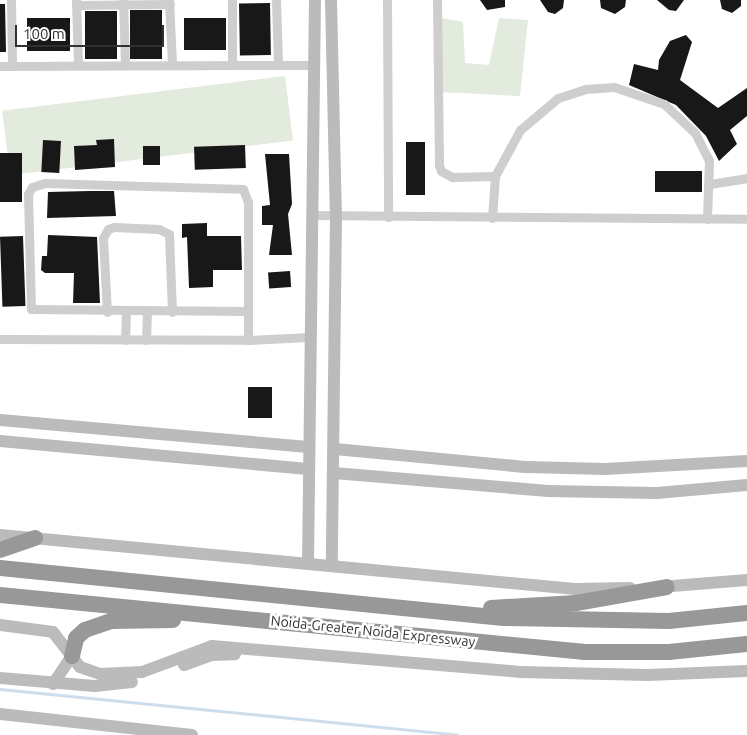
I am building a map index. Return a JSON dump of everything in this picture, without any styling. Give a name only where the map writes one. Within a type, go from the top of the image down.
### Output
[{"type":"highway","points":[[0,550],[35,538]]},
{"type":"highway","name":"Noida-Greater Noida Expressway","points":[[0,568],[504,618],[669,621],[747,613]]},
{"type":"highway","points":[[437,611],[576,603],[667,587]]},
{"type":"highway","name":"Noida-Greater Noida Expressway","points":[[0,595],[585,652],[668,652],[747,644]]},
{"type":"highway","points":[[72,656],[80,634],[111,621],[220,616]]},
{"type":"street","points":[[11,0],[12,66]]},
{"type":"street","points":[[232,0],[232,64]]},
{"type":"street","points":[[276,0],[278,64]]},
{"type":"street","points":[[308,562],[309,336],[316,64],[315,0]]},
{"type":"street","points":[[331,0],[336,216],[335,449],[332,564]]},
{"type":"street","points":[[387,0],[388,217]]},
{"type":"street","points":[[437,0],[439,165],[452,177],[495,176]]},
{"type":"street","points":[[78,65],[76,2],[169,2],[172,64]]},
{"type":"street","points":[[123,2],[125,64]]},
{"type":"street","points":[[0,66],[316,64]]},
{"type":"street","points":[[492,218],[495,176],[509,148],[534,116],[558,98],[584,89],[614,87],[650,98],[680,116],[705,148],[710,184],[707,219]]},
{"type":"street","points":[[710,184],[747,178]]},
{"type":"street","points":[[247,311],[107,312],[30,309],[28,194],[32,187],[45,183],[244,189],[248,202],[248,340]]},
{"type":"street","points":[[311,216],[747,219]]},
{"type":"street","points":[[107,312],[104,238],[108,229],[114,227],[159,229],[169,234],[172,312]]},
{"type":"street","points":[[125,340],[126,312]]},
{"type":"street","points":[[146,340],[147,312]]},
{"type":"street","points":[[0,339],[248,340],[309,336]]},
{"type":"street","points":[[0,420],[308,447]]},
{"type":"street","points":[[0,441],[308,469]]},
{"type":"street","points":[[335,449],[527,467],[605,469],[747,460]]},
{"type":"street","points":[[334,473],[557,492],[658,493],[747,485]]},
{"type":"street","points":[[0,535],[243,560],[332,564],[575,589],[667,587],[747,580]]},
{"type":"street","points":[[0,625],[53,632],[86,672],[121,675],[161,667],[212,646],[520,672],[648,675],[747,670]]},
{"type":"street","points":[[0,678],[53,684],[131,682],[212,655],[268,652]]},
{"type":"street","points":[[53,684],[72,656]]},
{"type":"street","points":[[0,714],[192,735]]},
{"type":"shaded area","points":[[437,17],[463,22],[465,63],[489,65],[499,18],[528,20],[520,96],[438,92]]},
{"type":"shaded area","points":[[285,76],[293,141],[10,175],[2,111]]},
{"type":"building","points":[[480,0],[505,0],[505,7],[487,10]]},
{"type":"building","points":[[540,0],[564,0],[563,8],[555,14],[548,12]]},
{"type":"building","points":[[600,0],[626,0],[625,7],[615,14],[601,8]]},
{"type":"building","points":[[657,0],[684,0],[676,11],[669,10]]},
{"type":"building","points":[[720,0],[741,0],[741,6],[732,13],[722,9]]},
{"type":"building","points":[[270,3],[271,55],[240,56],[239,4]]},
{"type":"building","points":[[0,4],[5,4],[6,52],[0,52]]},
{"type":"building","points":[[130,10],[162,10],[162,59],[130,59]]},
{"type":"building","points":[[85,11],[117,11],[117,59],[85,59]]},
{"type":"building","points":[[27,18],[70,18],[70,51],[27,51]]},
{"type":"building","points":[[184,18],[226,18],[226,50],[184,50]]},
{"type":"building","points":[[686,35],[692,42],[680,80],[718,108],[747,88],[747,116],[730,130],[737,144],[719,161],[706,136],[676,105],[629,85],[634,64],[658,70],[659,60],[670,41]]},
{"type":"building","points":[[114,139],[115,167],[75,170],[74,146],[97,145],[96,140]]},
{"type":"building","points":[[43,140],[61,141],[59,173],[41,172]]},
{"type":"building","points":[[406,142],[425,142],[425,195],[406,195]]},
{"type":"building","points":[[245,145],[246,168],[195,170],[194,147]]},
{"type":"building","points":[[143,146],[160,146],[160,165],[143,165]]},
{"type":"building","points":[[0,153],[22,153],[22,202],[0,202]]},
{"type":"building","points":[[265,154],[289,154],[292,204],[288,214],[292,255],[269,255],[273,225],[262,225],[262,206],[270,205]]},
{"type":"building","points":[[655,171],[702,171],[702,192],[655,192]]},
{"type":"building","points":[[114,191],[116,216],[47,218],[48,192]]},
{"type":"building","points":[[207,223],[207,236],[241,236],[242,270],[213,270],[213,287],[189,288],[187,237],[182,238],[182,224]]},
{"type":"building","points":[[48,235],[97,237],[100,303],[73,303],[74,273],[45,273],[41,270],[42,256],[47,256]]},
{"type":"building","points":[[23,236],[25,306],[2,307],[0,237]]},
{"type":"building","points":[[290,271],[291,287],[269,288],[268,273]]},
{"type":"building","points":[[248,387],[272,387],[272,418],[248,418]]},
{"type":"waterway","points":[[0,689],[458,735]]}]
